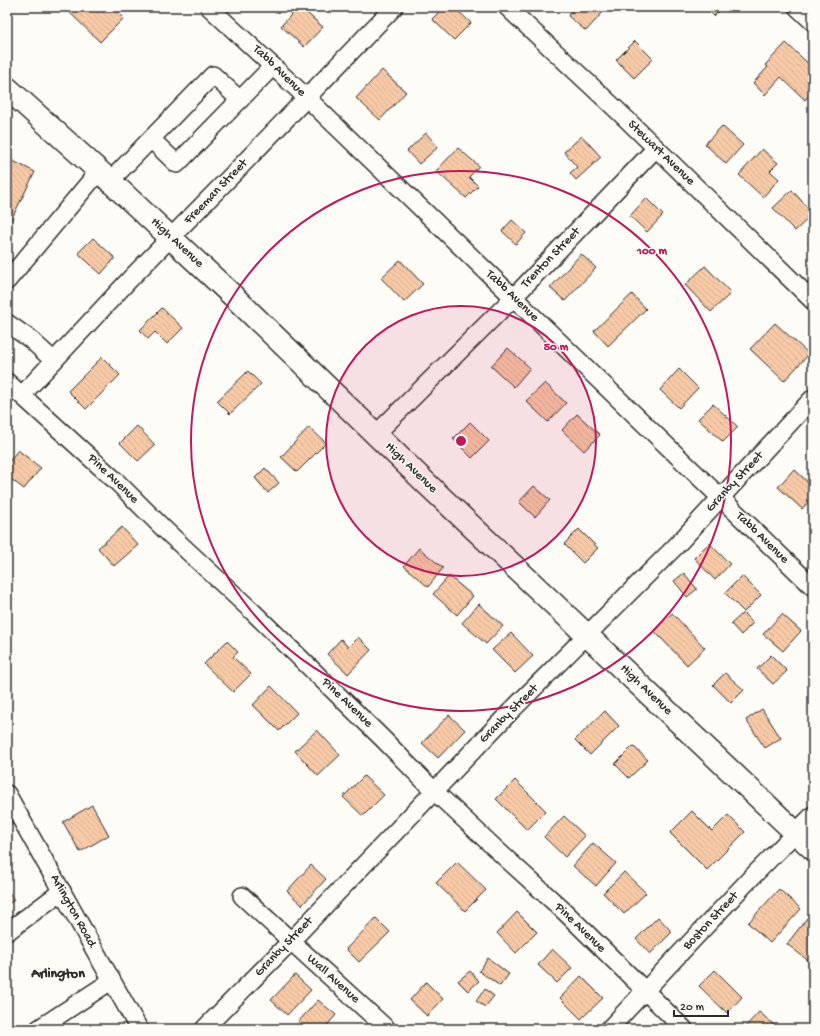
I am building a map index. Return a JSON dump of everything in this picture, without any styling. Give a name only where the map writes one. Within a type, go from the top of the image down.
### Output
[{"type":"main road","name":"High Avenue","points":[[7,88],[232,294],[376,434],[813,849]]},
{"type":"street","name":"Tabb Avenue","points":[[209,7],[307,98],[813,587]]},
{"type":"street","name":"Freeman Street","points":[[22,395],[130,279],[394,7]]},
{"type":"street","name":"Stewart Avenue","points":[[506,7],[656,148],[813,302]]},
{"type":"street","points":[[797,7],[813,22]]},
{"type":"street","points":[[151,139],[177,164],[273,66]]},
{"type":"street","points":[[7,281],[20,264],[104,176],[151,139],[213,75],[240,100]]},
{"type":"street","name":"Trenton Street","points":[[376,434],[513,298],[656,148]]},
{"type":"street","points":[[7,323],[30,339],[54,361]]},
{"type":"street","name":"Pine Avenue","points":[[7,382],[117,482],[164,529],[253,612],[434,791],[498,852],[565,912],[684,1029]]},
{"type":"street","name":"Granby Street","points":[[204,1029],[291,941],[510,712],[675,547],[813,398]]},
{"type":"street","name":"Arlington Road","points":[[7,794],[139,1029]]},
{"type":"street","name":"Boston Street","points":[[609,1029],[813,815]]},
{"type":"street","points":[[7,932],[62,891]]},
{"type":"street","name":"Wall Avenue","points":[[242,896],[388,1029]]},
{"type":"street","points":[[38,1029],[111,981]]},
{"type":"building","points":[[64,7],[113,7],[124,18],[100,42]]},
{"type":"building","points":[[298,7],[300,7],[323,27],[304,47],[281,26]]},
{"type":"building","points":[[444,7],[454,7],[471,23],[454,40],[432,19]]},
{"type":"building","points":[[575,7],[597,7],[603,12],[586,31],[568,16]]},
{"type":"building","points":[[705,7],[723,7],[714,16]]},
{"type":"building","points":[[635,41],[653,59],[634,78],[616,60]]},
{"type":"building","points":[[786,43],[813,68],[813,91],[805,100],[781,77],[765,95],[753,83],[768,67],[765,65]]},
{"type":"building","points":[[382,70],[406,92],[380,120],[356,98]]},
{"type":"building","points":[[722,126],[743,145],[726,164],[705,144]]},
{"type":"building","points":[[426,133],[438,147],[419,164],[407,151]]},
{"type":"building","points":[[582,136],[601,157],[576,180],[570,173],[577,167],[564,152]]},
{"type":"building","points":[[458,148],[479,166],[469,177],[478,186],[466,198],[436,171]]},
{"type":"building","points":[[762,149],[778,163],[770,171],[779,179],[763,197],[739,175]]},
{"type":"building","points":[[7,158],[35,172],[7,228]]},
{"type":"building","points":[[792,190],[813,214],[795,231],[773,208]]},
{"type":"building","points":[[646,198],[663,215],[647,232],[630,216]]},
{"type":"building","points":[[512,220],[526,233],[516,244],[502,231]]},
{"type":"building","points":[[93,238],[115,258],[101,274],[78,253]]},
{"type":"building","points":[[813,238],[813,248],[808,243]]},
{"type":"building","points":[[581,254],[596,268],[565,301],[550,288]]},
{"type":"building","points":[[400,260],[423,284],[404,302],[381,278]]},
{"type":"building","points":[[705,266],[731,293],[711,312],[685,285]]},
{"type":"building","points":[[632,294],[646,309],[608,346],[594,331]]},
{"type":"building","points":[[162,308],[183,328],[167,344],[155,332],[148,339],[140,330]]},
{"type":"building","points":[[775,323],[809,354],[784,381],[750,349]]},
{"type":"building","points":[[508,348],[530,368],[514,387],[491,366]]},
{"type":"building","points":[[102,357],[120,375],[86,409],[68,391]]},
{"type":"building","points":[[679,369],[698,388],[679,408],[660,390]]},
{"type":"building","points":[[248,371],[261,384],[230,414],[217,401]]},
{"type":"building","points":[[545,383],[566,403],[548,422],[526,401]]},
{"type":"building","points":[[713,404],[738,427],[723,442],[698,419]]},
{"type":"building","points":[[577,414],[600,435],[584,451],[562,430]]},
{"type":"building","points":[[470,422],[489,441],[472,458],[453,439]]},
{"type":"building","points":[[137,426],[155,445],[138,461],[120,443]]},
{"type":"building","points":[[309,427],[326,443],[297,472],[281,457]]},
{"type":"building","points":[[18,450],[41,468],[24,489],[7,476],[7,464]]},
{"type":"building","points":[[265,468],[279,483],[268,493],[255,478]]},
{"type":"building","points":[[794,469],[813,487],[813,497],[802,509],[778,487]]},
{"type":"building","points":[[534,486],[550,500],[535,517],[519,502]]},
{"type":"building","points":[[122,527],[138,545],[114,566],[98,548]]},
{"type":"building","points":[[579,529],[598,548],[583,563],[564,544]]},
{"type":"building","points":[[709,543],[730,564],[715,580],[694,558]]},
{"type":"building","points":[[419,548],[443,568],[428,587],[404,566]]},
{"type":"building","points":[[684,573],[697,589],[687,597],[674,581]]},
{"type":"building","points":[[449,576],[473,596],[457,615],[433,594]]},
{"type":"building","points":[[742,576],[761,595],[744,612],[725,593]]},
{"type":"building","points":[[479,604],[503,626],[486,644],[462,623]]},
{"type":"building","points":[[672,613],[705,648],[687,665],[654,631]]},
{"type":"building","points":[[743,613],[753,623],[741,635],[731,624]]},
{"type":"building","points":[[782,614],[801,631],[783,651],[763,634]]},
{"type":"building","points":[[511,633],[533,656],[515,673],[492,650]]},
{"type":"building","points":[[358,637],[371,650],[348,674],[327,654],[341,639],[348,647]]},
{"type":"building","points":[[227,641],[238,652],[233,657],[251,674],[233,692],[204,664]]},
{"type":"building","points":[[771,655],[787,671],[773,684],[757,669]]},
{"type":"building","points":[[725,673],[744,690],[731,703],[713,685]]},
{"type":"building","points":[[271,686],[297,713],[279,731],[253,705]]},
{"type":"building","points":[[762,709],[781,738],[765,748],[746,720]]},
{"type":"building","points":[[605,711],[619,726],[590,755],[575,740]]},
{"type":"building","points":[[449,715],[465,730],[438,758],[422,743]]},
{"type":"building","points":[[317,730],[340,755],[318,776],[295,751]]},
{"type":"building","points":[[633,746],[648,760],[629,778],[615,764]]},
{"type":"building","points":[[364,776],[384,795],[363,816],[343,797]]},
{"type":"building","points":[[515,780],[546,811],[527,830],[496,799]]},
{"type":"building","points":[[92,805],[109,835],[80,852],[63,822]]},
{"type":"building","points":[[692,811],[712,831],[728,815],[745,832],[707,870],[670,833]]},
{"type":"building","points":[[564,816],[585,836],[565,857],[544,837]]},
{"type":"building","points":[[593,843],[616,863],[596,886],[573,866]]},
{"type":"building","points":[[457,862],[486,890],[465,911],[436,883]]},
{"type":"building","points":[[311,865],[326,879],[302,905],[287,891]]},
{"type":"building","points":[[624,872],[646,893],[624,914],[603,893]]},
{"type":"building","points":[[7,889],[14,900],[7,905]]},
{"type":"building","points":[[779,889],[801,909],[770,943],[748,923]]},
{"type":"building","points":[[517,912],[537,932],[516,953],[497,933]]},
{"type":"building","points":[[658,917],[672,932],[650,954],[636,939]]},
{"type":"building","points":[[376,918],[390,932],[359,962],[346,949]]},
{"type":"building","points":[[807,918],[813,922],[813,958],[810,962],[787,944]]},
{"type":"building","points":[[552,949],[572,968],[557,983],[538,965]]},
{"type":"building","points":[[488,958],[509,974],[500,986],[479,971]]},
{"type":"building","points":[[715,970],[742,997],[727,1013],[699,986]]},
{"type":"building","points":[[470,971],[479,981],[468,991],[458,981]]},
{"type":"building","points":[[295,975],[311,990],[287,1015],[271,1000]]},
{"type":"building","points":[[581,976],[603,998],[581,1019],[560,998]]},
{"type":"building","points":[[426,982],[443,999],[427,1016],[410,1000]]},
{"type":"building","points":[[485,989],[494,996],[485,1007],[476,1001]]},
{"type":"building","points":[[318,1000],[336,1015],[324,1029],[306,1029],[298,1022]]},
{"type":"building","points":[[759,1012],[779,1029],[743,1029]]},
{"type":"district","name":"Arlington","points":[[58,974]]}]
